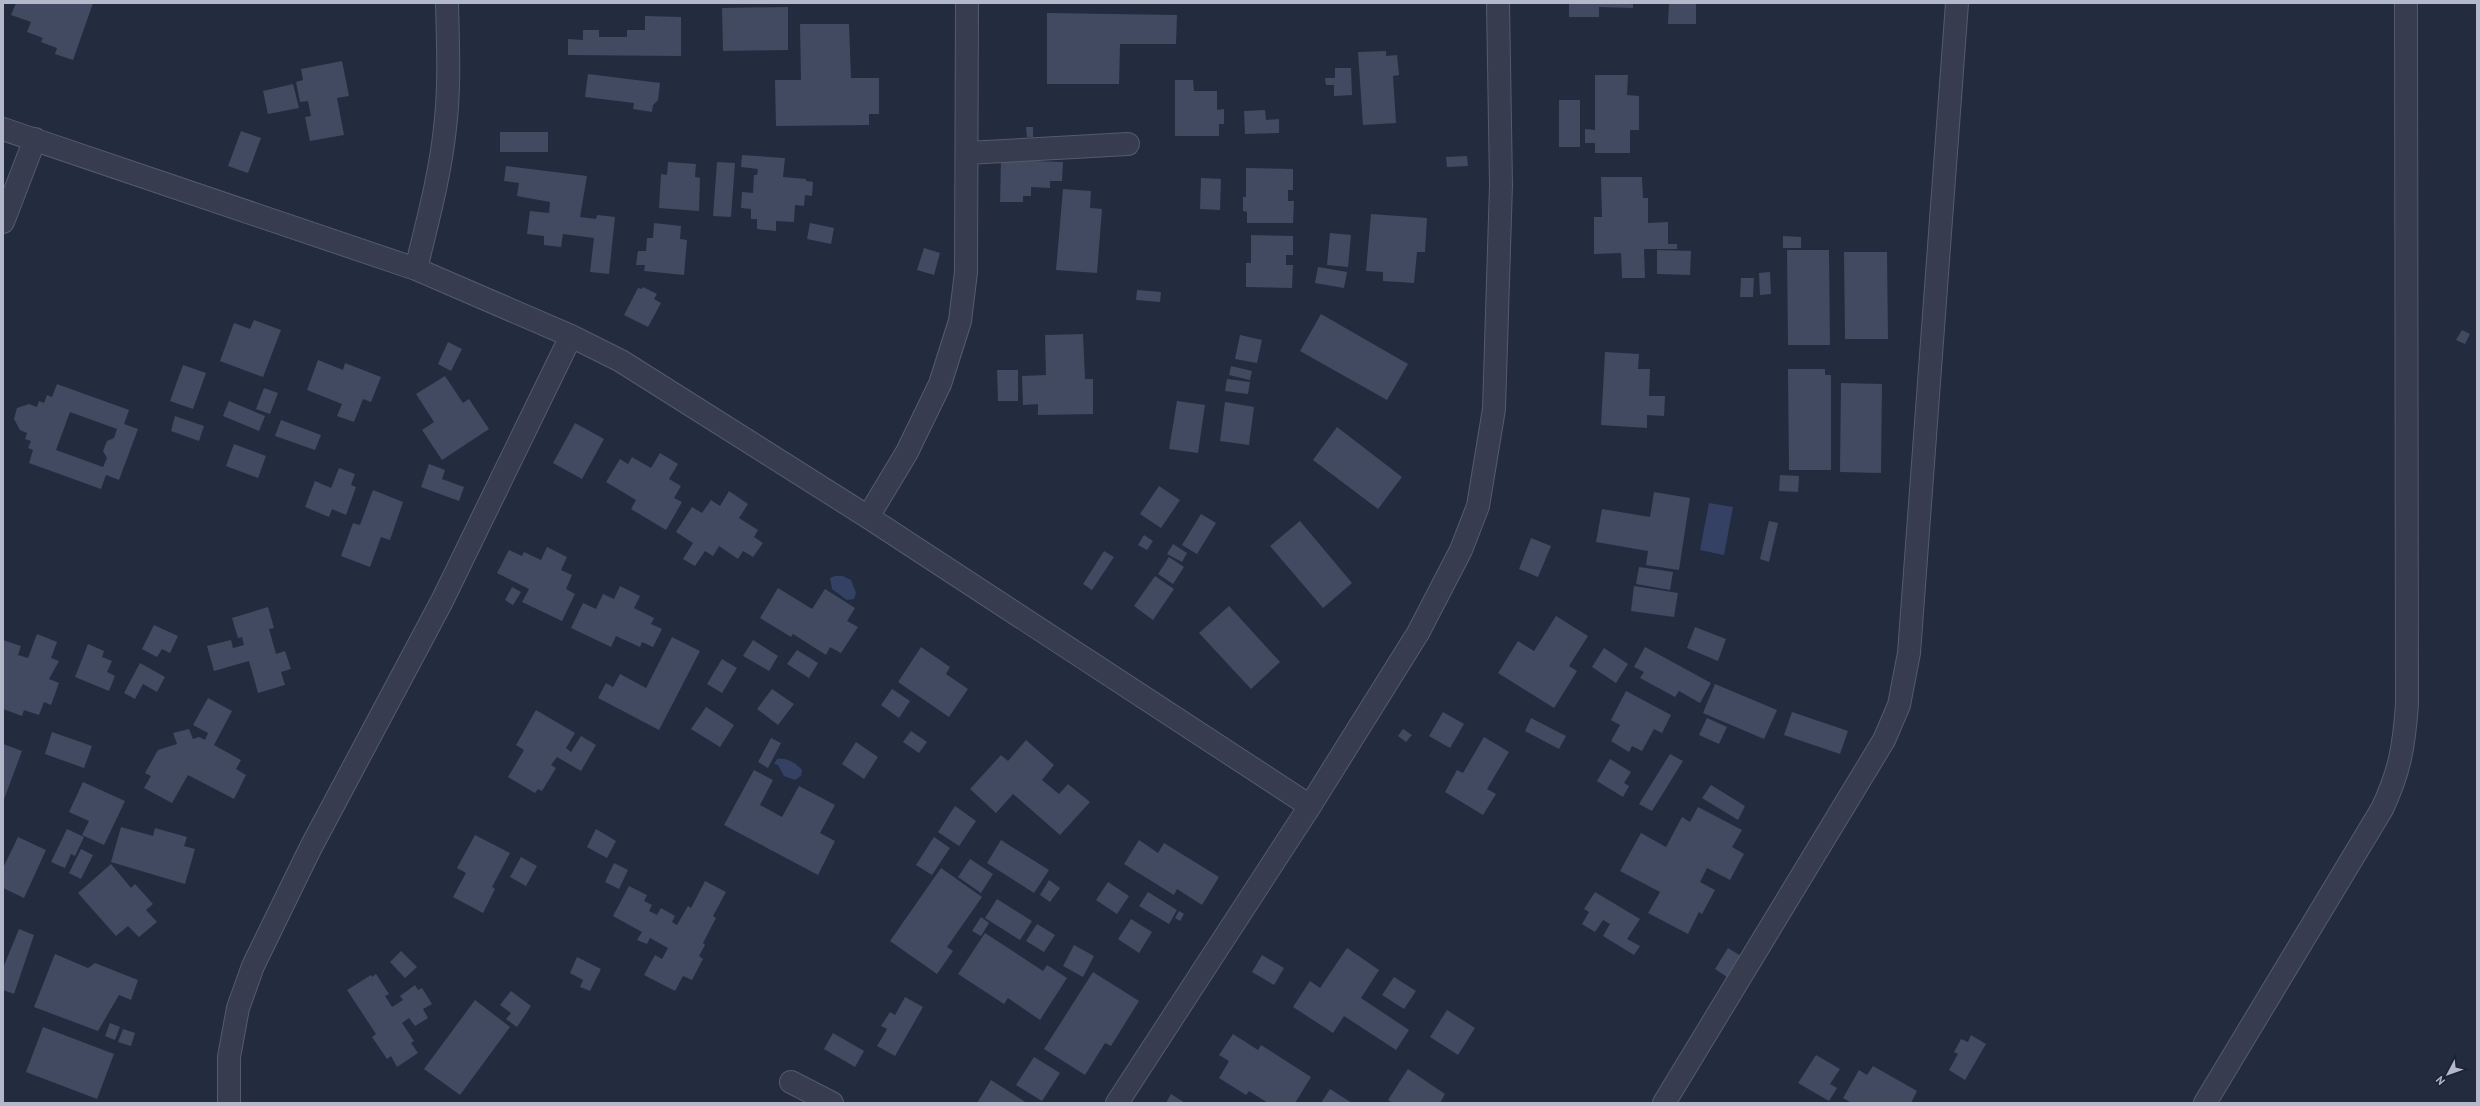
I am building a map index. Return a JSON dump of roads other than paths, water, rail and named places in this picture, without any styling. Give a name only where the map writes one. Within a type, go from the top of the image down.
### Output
[{"type":"street","points":[[416,269],[435,192],[445,129],[448,92],[447,3]]},
{"type":"street","points":[[868,517],[907,452],[940,384],[950,358],[960,321],[966,272],[967,3]]},
{"type":"street","points":[[1117,1103],[1310,806],[1418,633],[1461,550],[1478,506],[1494,409],[1501,185],[1498,3]]},
{"type":"street","points":[[1664,1103],[1884,740],[1899,705],[1909,653],[1957,3]]},
{"type":"street","points":[[2205,1103],[2382,809],[2399,768],[2404,745],[2407,704],[2406,3]]},
{"type":"street","points":[[3,129],[416,269],[571,336],[653,380],[868,517],[1310,806]]},
{"type":"street","points":[[3,222],[35,139]]},
{"type":"street","points":[[967,153],[1128,144]]},
{"type":"street","points":[[229,1103],[229,1056],[238,1008],[253,966],[310,847],[442,601],[571,336]]},
{"type":"street","points":[[791,1082],[832,1103]]},
{"type":"water","points":[[1709,503],[1733,507],[1724,555],[1700,550]]},
{"type":"water","points":[[835,576],[843,576],[851,580],[856,593],[854,599],[847,600],[832,589],[830,578]]},
{"type":"water","points":[[777,759],[791,761],[797,765],[802,770],[801,776],[795,780],[784,776],[778,765],[774,764]]}]
